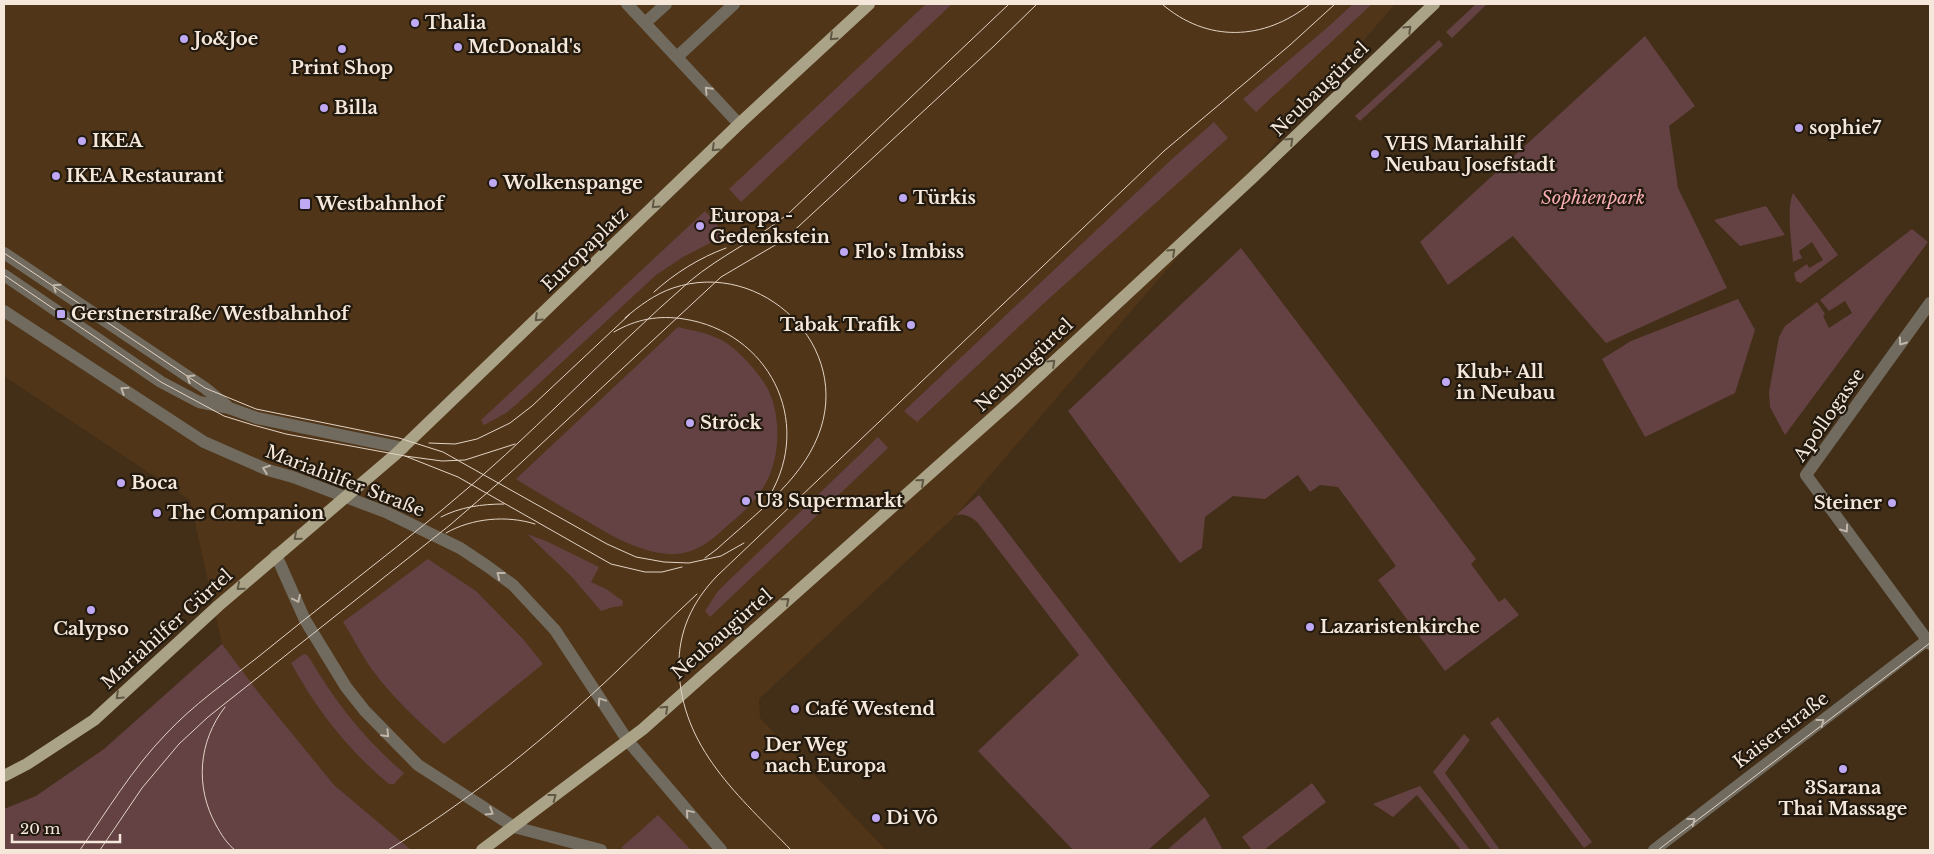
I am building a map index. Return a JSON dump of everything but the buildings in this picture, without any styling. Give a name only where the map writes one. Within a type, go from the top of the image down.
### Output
[{"type":"main road","name":"Europaplatz","points":[[345,496],[403,448],[739,124],[869,4]]},
{"type":"main road","name":"Neubaugürtel","points":[[628,741],[1024,389],[1252,178],[1434,4]]},
{"type":"main road","name":"Mariahilfer Gürtel","points":[[4,776],[27,764],[94,720],[218,606],[345,496]]},
{"type":"main road","points":[[482,850],[628,741]]},
{"type":"street","points":[[627,4],[739,124]]},
{"type":"street","points":[[645,23],[666,4]]},
{"type":"street","points":[[676,57],[734,4]]},
{"type":"street","points":[[4,253],[205,388],[229,408]]},
{"type":"street","points":[[4,275],[161,382],[199,402],[229,408],[257,418],[403,448]]},
{"type":"street","name":"Apollogasse","points":[[1929,641],[1806,475],[1930,302]]},
{"type":"street","name":"Mariahilfer Straße","points":[[4,311],[204,442],[268,470],[388,513],[460,548],[487,566],[513,586],[555,630],[628,741],[721,850]]},
{"type":"street","points":[[276,555],[313,633],[346,687],[364,712],[418,765],[514,827],[601,850]]},
{"type":"street","name":"Kaiserstraße","points":[[1654,850],[1929,641]]},
{"type":"shaded area","points":[[4,4],[1395,4],[956,515],[759,699],[760,718],[886,850],[366,850],[222,644],[190,500],[4,376]]},
{"type":"green space","points":[[926,4],[952,4],[741,202],[729,189]]},
{"type":"green space","points":[[1353,4],[1372,4],[1256,112],[1243,99],[1328,27]]},
{"type":"green space","points":[[1476,4],[1487,4],[1452,38],[1446,32]]},
{"type":"green space","name":"Sophienpark","points":[[1645,36],[1695,106],[1669,126],[1678,188],[1727,288],[1606,343],[1513,236],[1448,285],[1420,242]]},
{"type":"green space","points":[[1439,40],[1443,45],[1360,121],[1355,116]]},
{"type":"green space","points":[[1214,122],[1228,138],[1043,304],[917,422],[904,411],[1172,159]]},
{"type":"green space","points":[[1793,193],[1838,255],[1801,283],[1796,281],[1794,273],[1807,264],[1809,268],[1823,260],[1812,242],[1799,251],[1802,258],[1793,262],[1790,208]]},
{"type":"green space","points":[[1766,206],[1785,235],[1740,246],[1714,220]]},
{"type":"green space","points":[[705,211],[726,235],[683,257],[656,275],[518,403],[506,413],[484,425],[481,420]]},
{"type":"green space","points":[[1912,229],[1928,242],[1785,435],[1770,407],[1769,392],[1779,337],[1785,326],[1817,302],[1825,314],[1823,316],[1829,328],[1852,313],[1845,301],[1829,311],[1820,300]]},
{"type":"green space","points":[[1241,248],[1476,559],[1471,564],[1499,602],[1505,598],[1519,615],[1445,671],[1378,580],[1396,566],[1338,487],[1320,485],[1310,492],[1298,475],[1265,499],[1233,496],[1205,517],[1202,548],[1180,563],[1068,411]]},
{"type":"green space","points":[[1738,299],[1755,330],[1735,393],[1645,437],[1602,359],[1631,341]]},
{"type":"green space","points":[[678,327],[704,333],[723,341],[753,368],[764,382],[771,396],[777,420],[777,445],[772,469],[767,481],[758,496],[746,510],[700,547],[685,553],[668,554],[644,549],[621,540],[516,479]]},
{"type":"green space","points":[[878,437],[888,448],[710,617],[705,611],[718,591]]},
{"type":"green space","points":[[979,495],[1210,796],[1148,850],[1073,850],[978,751],[1079,655],[978,523],[968,516],[956,515]]},
{"type":"green space","points":[[527,534],[546,541],[599,567],[591,582],[606,589],[623,601],[622,606],[601,611],[572,577]]},
{"type":"green space","points":[[428,559],[476,591],[523,639],[543,664],[444,744],[379,679],[367,663],[343,622]]},
{"type":"green space","points":[[222,644],[258,692],[334,785],[411,850],[4,850],[4,809],[36,796],[104,749]]},
{"type":"green space","points":[[304,654],[310,659],[330,691],[352,720],[404,773],[394,784],[389,784],[374,771],[346,743],[322,713],[291,663]]},
{"type":"green space","points":[[1498,717],[1592,842],[1584,848],[1490,723]]},
{"type":"green space","points":[[1464,734],[1470,740],[1445,773],[1500,850],[1491,850],[1433,772]]},
{"type":"green space","points":[[1312,783],[1326,802],[1264,850],[1252,850],[1242,837]]},
{"type":"green space","points":[[1420,786],[1470,850],[1461,850],[1417,795],[1393,817],[1373,804]]},
{"type":"green space","points":[[658,815],[691,850],[627,850],[621,848]]},
{"type":"green space","points":[[1205,817],[1223,850],[1167,850]]},
{"type":"tram line","points":[[80,850],[142,761],[187,713],[397,547],[474,483],[690,281],[789,213],[1009,4]]},
{"type":"tram line","points":[[100,850],[142,788],[179,744],[208,717],[450,525],[510,473],[721,277],[782,241],[1037,4]]},
{"type":"tram line","points":[[1162,4],[1179,17],[1198,26],[1216,31],[1236,32],[1255,31],[1274,25],[1310,4]]},
{"type":"tram line","points":[[791,850],[752,810],[717,769],[702,747],[690,723],[682,697],[679,655],[688,618],[700,596],[717,576],[1164,151],[1290,45],[1335,4]]},
{"type":"tram line","points":[[654,292],[688,267],[706,256],[726,248]]},
{"type":"tram line","points":[[4,253],[205,388],[256,409],[399,438],[443,452],[607,544],[636,557],[664,562],[689,563],[721,556],[744,543]]},
{"type":"tram line","points":[[4,275],[161,382],[224,416],[286,434],[442,461],[465,460],[515,444]]},
{"type":"tram line","points":[[625,318],[648,301],[673,288],[706,282],[738,286],[767,298],[792,317],[811,342],[823,371],[826,403],[818,436],[810,453],[788,483],[760,511],[705,558]]},
{"type":"tram line","points":[[429,443],[455,444],[477,439],[510,423],[532,406],[630,314]]},
{"type":"tram line","points":[[614,332],[648,319],[684,319],[714,327],[739,341],[760,361],[775,384],[784,410],[787,438],[782,466],[770,495]]},
{"type":"tram line","points":[[405,456],[458,477],[611,564],[645,572],[662,572],[682,567]]},
{"type":"tram line","points":[[441,517],[471,507],[504,504]]},
{"type":"tram line","points":[[446,533],[478,521],[501,519],[535,524]]},
{"type":"tram line","points":[[388,850],[478,789],[565,719],[697,594]]},
{"type":"tram line","points":[[1658,850],[1930,643]]},
{"type":"tram line","points":[[225,707],[209,735],[202,765],[202,780],[209,810],[216,825],[227,842],[235,850]]},
{"type":"place","name":"Thalia","points":[[415,23]]},
{"type":"place","name":"Jo&Joe","points":[[184,39]]},
{"type":"place","name":"McDonald's","points":[[458,47]]},
{"type":"place","name":"Print Shop","points":[[342,49]]},
{"type":"place","name":"Billa","points":[[324,108]]},
{"type":"place","name":"sophie7","points":[[1799,128]]},
{"type":"place","name":"IKEA","points":[[82,141]]},
{"type":"place","name":"VHS Mariahilf Neubau Josefstadt","points":[[1375,154]]},
{"type":"place","name":"IKEA Restaurant","points":[[56,176]]},
{"type":"place","name":"Wolkenspange","points":[[493,183]]},
{"type":"place","name":"Türkis","points":[[903,198]]},
{"type":"place","name":"Westbahnhof","points":[[305,204]]},
{"type":"place","name":"Europa - Gedenkstein","points":[[700,226]]},
{"type":"place","name":"Flo's Imbiss","points":[[844,252]]},
{"type":"place","name":"Gerstnerstraße/Westbahnhof","points":[[61,314]]},
{"type":"place","name":"Tabak Trafik","points":[[911,325]]},
{"type":"place","name":"Klub+ All in Neubau","points":[[1446,382]]},
{"type":"place","name":"Ströck","points":[[690,423]]},
{"type":"place","name":"Boca","points":[[121,483]]},
{"type":"place","name":"U3 Supermarkt","points":[[746,501]]},
{"type":"place","name":"Steiner","points":[[1892,503]]},
{"type":"place","name":"The Companion","points":[[157,513]]},
{"type":"place","name":"Calypso","points":[[91,610]]},
{"type":"place","name":"Lazaristenkirche","points":[[1310,627]]},
{"type":"place","name":"Café Westend","points":[[795,709]]},
{"type":"place","name":"Der Weg nach Europa","points":[[755,755]]},
{"type":"place","name":"3Sarana Thai Massage","points":[[1843,769]]},
{"type":"place","name":"Di Vô","points":[[876,818]]}]
